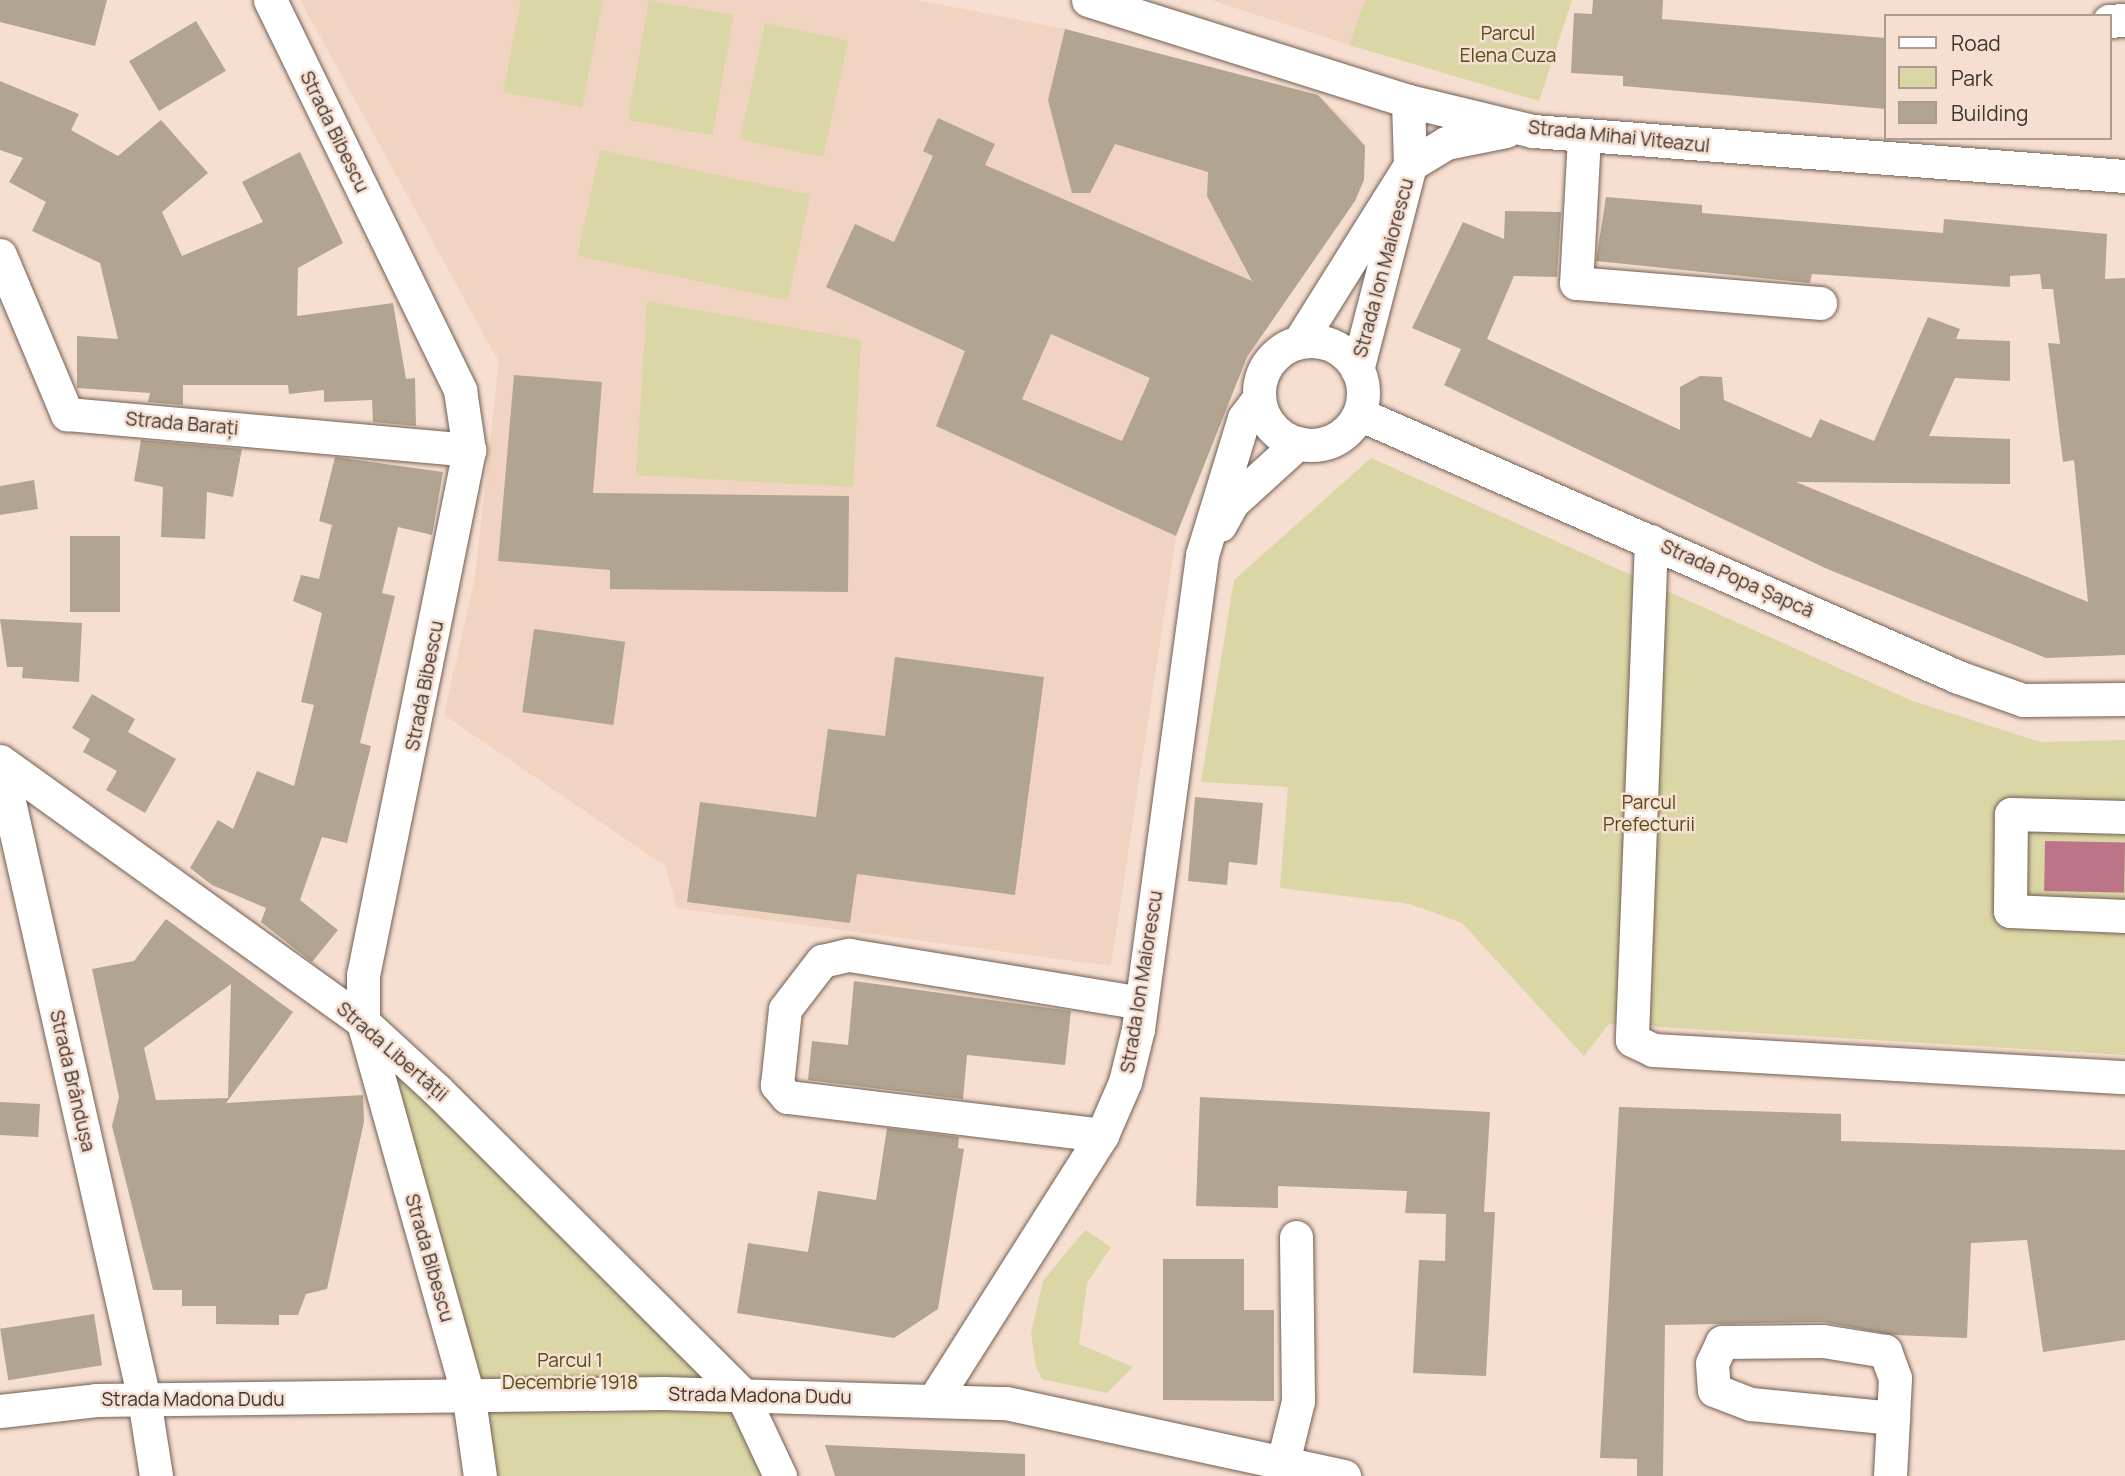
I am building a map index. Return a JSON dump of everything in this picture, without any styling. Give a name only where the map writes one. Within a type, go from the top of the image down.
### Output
[{"type":"street","name":"Strada Bibescu","points":[[270,0],[460,390],[469,450],[363,975],[363,1022],[468,1399],[480,1476]]},
{"type":"street","name":"Strada Mihai Viteazul","points":[[1088,0],[1408,101],[1533,131],[1584,137],[2125,176]]},
{"type":"street","name":"Strada Ion Maiorescu","points":[[1357,370],[1410,165],[1408,101]]},
{"type":"street","points":[[1410,165],[1464,138],[1533,131]]},
{"type":"street","points":[[1584,137],[1576,283],[1820,303]]},
{"type":"street","name":"Strada Ion Maiorescu","points":[[1299,342],[1410,165]]},
{"type":"street","name":"Strada Barați","points":[[0,255],[67,414],[469,450]]},
{"type":"street","points":[[1299,342],[1333,346],[1357,370],[1359,414],[1334,440],[1298,443],[1271,427],[1259,398],[1262,374],[1277,354],[1299,342]]},
{"type":"street","name":"Strada Ion Maiorescu","points":[[934,1400],[1102,1135],[1125,1082],[1141,1003],[1202,555],[1244,418],[1259,398]]},
{"type":"street","name":"Strada Popa Șapcă","points":[[1359,414],[2023,700],[2125,699]]},
{"type":"street","name":"Strada Ion Maiorescu","points":[[1202,555],[1233,502],[1298,443]]},
{"type":"street","points":[[1651,541],[1632,1040],[1653,1051],[2125,1077]]},
{"type":"street","name":"Strada Libertății","points":[[0,762],[363,1022],[741,1393]]},
{"type":"street","name":"Strada Brândușa","points":[[0,762],[144,1399],[156,1476]]},
{"type":"street","points":[[2125,817],[2011,814],[2010,911],[2125,916]]},
{"type":"street","points":[[1102,1135],[787,1097],[777,1085],[785,1009],[822,961],[849,955],[1141,1003]]},
{"type":"street","points":[[1283,1462],[1298,1401],[1296,1237]]},
{"type":"street","points":[[1890,1476],[1893,1418],[1895,1378],[1885,1352],[1823,1341],[1722,1342],[1712,1363],[1714,1390],[1751,1404],[1893,1418]]},
{"type":"street","points":[[741,1393],[780,1476]]},
{"type":"street","name":"Strada Madona Dudu","points":[[0,1411],[144,1399],[468,1399],[741,1393],[1006,1403],[1344,1476]]},
{"type":"shaded area","points":[[300,0],[917,0],[1065,29],[1318,95],[1346,119],[1365,146],[1364,180],[1247,357],[1176,536],[1111,966],[677,908],[665,866],[444,715],[475,577],[499,362]]},
{"type":"shaded area","points":[[1211,0],[1365,0],[1349,45]]},
{"type":"shaded area","points":[[2045,841],[2125,842],[2124,892],[2044,891]]},
{"type":"green space","points":[[521,0],[603,0],[582,107],[503,92]]},
{"type":"green space","points":[[649,0],[734,15],[713,135],[628,120]]},
{"type":"green space","name":"Parcul Elena Cuza","points":[[1365,0],[1572,0],[1539,101],[1349,45]]},
{"type":"green space","points":[[765,23],[848,41],[823,157],[740,139]]},
{"type":"green space","points":[[600,150],[810,195],[788,300],[578,256]]},
{"type":"green space","points":[[647,301],[861,340],[853,487],[636,475]]},
{"type":"green space","name":"Parcul Prefecturii","points":[[1371,458],[1910,700],[2040,742],[2125,740],[2125,1055],[1609,1024],[1584,1056],[1462,923],[1410,904],[1280,888],[1288,787],[1201,782],[1234,580]]},
{"type":"green space","name":"Parcul 1 Decembrie 1918","points":[[374,1052],[702,1354],[780,1476],[483,1476]]},
{"type":"green space","points":[[1085,1230],[1111,1247],[1087,1283],[1079,1344],[1133,1367],[1107,1393],[1042,1379],[1036,1367],[1031,1333],[1043,1281]]},
{"type":"building","points":[[0,0],[107,0],[95,46],[0,22]]},
{"type":"building","points":[[1593,0],[1663,0],[1662,19],[1884,38],[1884,109],[1623,86],[1623,76],[1571,73],[1574,13],[1592,14]]},
{"type":"building","points":[[196,21],[226,71],[159,111],[129,61]]},
{"type":"building","points":[[1065,29],[1318,95],[1365,146],[1364,180],[1355,201],[1247,357],[1176,536],[936,426],[965,351],[826,287],[855,224],[894,242],[933,156],[923,151],[938,118],[995,144],[985,165],[1252,281],[1207,196],[1208,172],[1115,144],[1090,193],[1072,193],[1048,100]],"holes":[[[1051,334],[1150,378],[1122,441],[1022,399]]]},
{"type":"building","points":[[0,81],[79,114],[71,130],[118,156],[161,120],[208,173],[162,212],[182,256],[263,222],[242,182],[300,152],[343,243],[298,268],[297,316],[393,303],[406,379],[415,378],[416,426],[373,422],[372,400],[324,402],[324,390],[289,394],[288,385],[183,385],[183,405],[148,402],[150,393],[77,388],[77,336],[118,339],[100,263],[32,231],[46,202],[9,182],[23,158],[0,150]]},
{"type":"building","points":[[1606,197],[1702,205],[1702,213],[1943,233],[1944,219],[2107,234],[2105,279],[2125,278],[2125,655],[2046,658],[1825,568],[1444,385],[1461,349],[1412,328],[1463,222],[1504,239],[1505,211],[1561,212],[1557,277],[1514,276],[1487,339],[1680,430],[1680,387],[1700,376],[1722,377],[1724,400],[1811,438],[1820,419],[1874,441],[1928,317],[1960,329],[1956,339],[2010,341],[2010,381],[1955,378],[1929,436],[2010,439],[2010,484],[1796,482],[2088,602],[2074,460],[2063,462],[2048,343],[2060,344],[2053,289],[2042,289],[2040,274],[2010,276],[2010,287],[1812,274],[1810,283],[1596,261]]},
{"type":"building","points":[[514,375],[602,382],[593,493],[849,496],[848,592],[610,589],[610,570],[498,561]]},
{"type":"building","points":[[141,440],[242,449],[233,497],[207,492],[205,539],[161,537],[163,487],[134,481]]},
{"type":"building","points":[[335,457],[443,472],[432,535],[398,527],[382,593],[395,596],[360,743],[371,746],[347,843],[322,837],[300,900],[338,930],[312,962],[261,922],[266,908],[212,885],[190,868],[218,820],[233,829],[257,771],[294,786],[314,705],[301,702],[322,613],[293,601],[301,575],[319,579],[332,525],[319,521]]},
{"type":"building","points":[[34,480],[38,509],[0,515],[0,486]]},
{"type":"building","points":[[70,536],[120,536],[120,612],[70,612]]},
{"type":"building","points":[[0,619],[82,623],[79,682],[22,678],[23,667],[7,667]]},
{"type":"building","points":[[534,629],[625,642],[613,725],[522,712]]},
{"type":"building","points":[[895,657],[1044,677],[1015,895],[857,874],[850,923],[687,902],[700,802],[816,817],[828,729],[885,736]]},
{"type":"building","points":[[92,694],[135,719],[128,732],[176,759],[145,813],[106,790],[117,771],[83,752],[90,739],[72,728]]},
{"type":"building","points":[[1195,797],[1263,803],[1257,865],[1229,862],[1227,885],[1188,881]]},
{"type":"building","points":[[166,919],[293,1012],[226,1103],[363,1095],[364,1122],[327,1289],[306,1294],[298,1315],[279,1315],[279,1325],[216,1324],[216,1306],[182,1306],[182,1290],[153,1290],[112,1126],[119,1097],[92,969],[134,961]],"holes":[[[231,984],[228,1098],[156,1100],[144,1048]]]},
{"type":"building","points":[[854,981],[1071,1011],[1065,1065],[967,1055],[963,1099],[808,1080],[812,1041],[848,1045]]},
{"type":"building","points":[[1200,1097],[1490,1112],[1484,1212],[1495,1212],[1486,1376],[1413,1373],[1419,1260],[1445,1261],[1446,1214],[1405,1213],[1407,1191],[1278,1186],[1278,1208],[1196,1206]]},
{"type":"building","points":[[0,1102],[40,1104],[38,1137],[0,1135]]},
{"type":"building","points":[[1619,1107],[1841,1114],[1841,1141],[2125,1150],[2125,1340],[2043,1352],[2027,1240],[1971,1243],[1967,1338],[1894,1335],[1823,1322],[1665,1325],[1663,1476],[1637,1476],[1637,1459],[1600,1458]]},
{"type":"building","points":[[887,1128],[959,1137],[958,1148],[964,1149],[938,1309],[894,1338],[737,1313],[748,1243],[808,1252],[818,1191],[876,1200]]},
{"type":"building","points":[[1163,1259],[1244,1259],[1244,1310],[1274,1310],[1274,1401],[1163,1400]]},
{"type":"building","points":[[94,1314],[102,1365],[8,1380],[0,1329]]},
{"type":"building","points":[[825,1445],[1025,1454],[1025,1476],[835,1476]]}]
